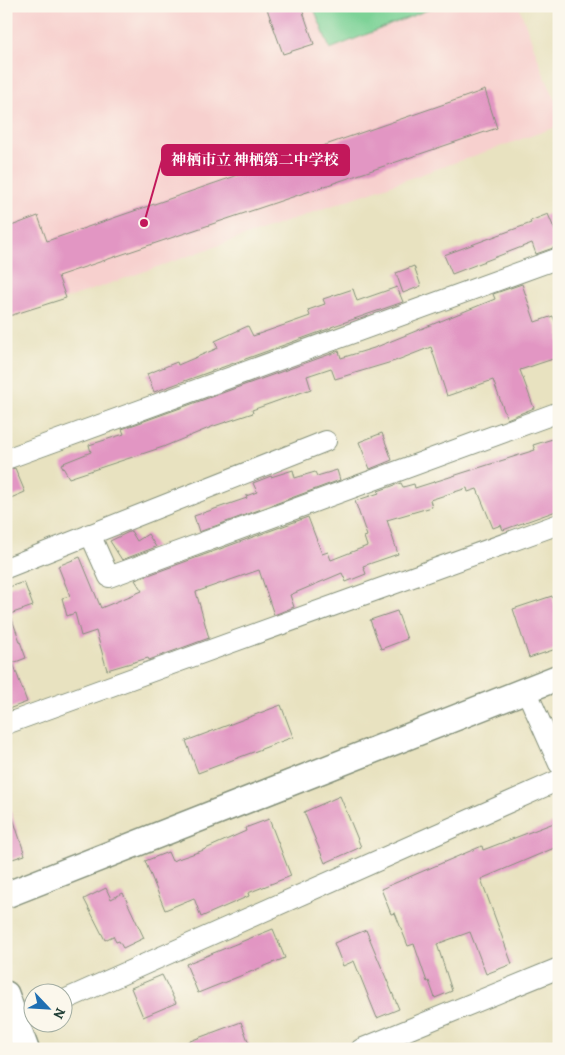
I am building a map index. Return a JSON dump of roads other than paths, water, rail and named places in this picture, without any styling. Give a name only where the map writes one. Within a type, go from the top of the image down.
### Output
[{"type":"street","points":[[6,459],[559,258]]},
{"type":"street","points":[[90,534],[109,577],[559,412]]},
{"type":"street","points":[[6,568],[326,440]]},
{"type":"street","points":[[6,724],[559,524]]},
{"type":"street","points":[[6,895],[559,677]]},
{"type":"street","points":[[526,690],[559,764]]},
{"type":"street","points":[[72,997],[559,780]]},
{"type":"street","points":[[360,1049],[557,974]]},
{"type":"street","points":[[6,994],[22,1015]]},
{"type":"street","points":[[25,1032],[26,1049]]},
{"type":"place","name":"神栖市立 神栖第二中学校","points":[[144,223]]}]
